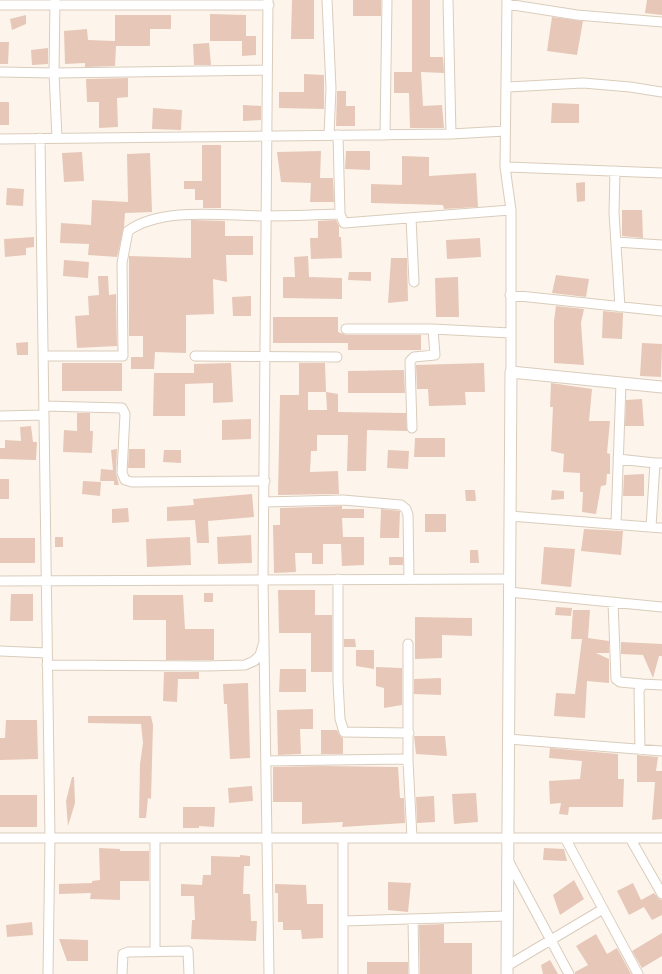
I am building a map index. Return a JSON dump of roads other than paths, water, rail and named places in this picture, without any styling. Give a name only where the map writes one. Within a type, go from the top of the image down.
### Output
[{"type":"street","points":[[327,0],[333,135],[340,214],[344,223],[511,210]]},
{"type":"street","points":[[385,135],[387,0]]},
{"type":"street","points":[[448,0],[451,134]]},
{"type":"street","points":[[55,2],[54,73],[57,138]]},
{"type":"street","points":[[0,5],[55,2],[269,2],[267,70],[265,481],[263,579],[269,974]]},
{"type":"street","points":[[507,970],[511,210],[505,167],[507,2],[577,15],[662,22]]},
{"type":"street","points":[[0,72],[54,73],[267,70]]},
{"type":"street","points":[[506,87],[583,84],[662,92]]},
{"type":"street","points":[[0,139],[451,134],[505,131]]},
{"type":"street","points":[[40,138],[50,838],[48,974]]},
{"type":"street","points":[[505,167],[662,172]]},
{"type":"street","points":[[615,171],[614,214],[620,307]]},
{"type":"street","points":[[43,356],[123,356],[122,263],[125,240],[128,231],[134,227],[158,219],[184,215],[266,216],[340,214]]},
{"type":"street","points":[[411,218],[414,282]]},
{"type":"street","points":[[616,242],[662,245]]},
{"type":"street","points":[[510,295],[662,311]]},
{"type":"street","points":[[346,329],[510,333]]},
{"type":"street","points":[[412,428],[410,361],[414,357],[435,354],[433,330]]},
{"type":"street","points":[[195,356],[337,358]]},
{"type":"street","points":[[511,372],[662,387]]},
{"type":"street","points":[[616,524],[621,383]]},
{"type":"street","points":[[0,416],[44,410],[122,408],[124,414],[122,473],[125,480],[132,482],[265,481]]},
{"type":"street","points":[[618,459],[659,463],[651,527]]},
{"type":"street","points":[[264,502],[344,500],[401,505],[406,509],[408,515],[409,579]]},
{"type":"street","points":[[510,516],[662,528]]},
{"type":"street","points":[[338,579],[338,689],[340,719],[344,732],[409,733]]},
{"type":"street","points":[[0,581],[509,579]]},
{"type":"street","points":[[509,592],[662,607]]},
{"type":"street","points":[[613,602],[616,679],[620,682],[662,685]]},
{"type":"street","points":[[48,665],[245,665],[254,661],[260,655],[265,639]]},
{"type":"street","points":[[408,644],[408,761],[412,838]]},
{"type":"street","points":[[0,651],[47,653]]},
{"type":"street","points":[[640,750],[638,699],[642,684]]},
{"type":"street","points":[[508,739],[662,752]]},
{"type":"street","points":[[266,761],[402,759],[408,761]]},
{"type":"street","points":[[0,838],[662,838]]},
{"type":"street","points":[[155,838],[155,952]]},
{"type":"street","points":[[343,838],[343,974]]},
{"type":"street","points":[[565,838],[638,974]]},
{"type":"street","points":[[630,838],[662,894]]},
{"type":"street","points":[[508,858],[568,974]]},
{"type":"street","points":[[507,970],[551,939],[603,908]]},
{"type":"street","points":[[344,921],[507,916]]},
{"type":"street","points":[[413,919],[414,974]]},
{"type":"street","points":[[122,974],[124,954],[188,951],[189,974]]}]
